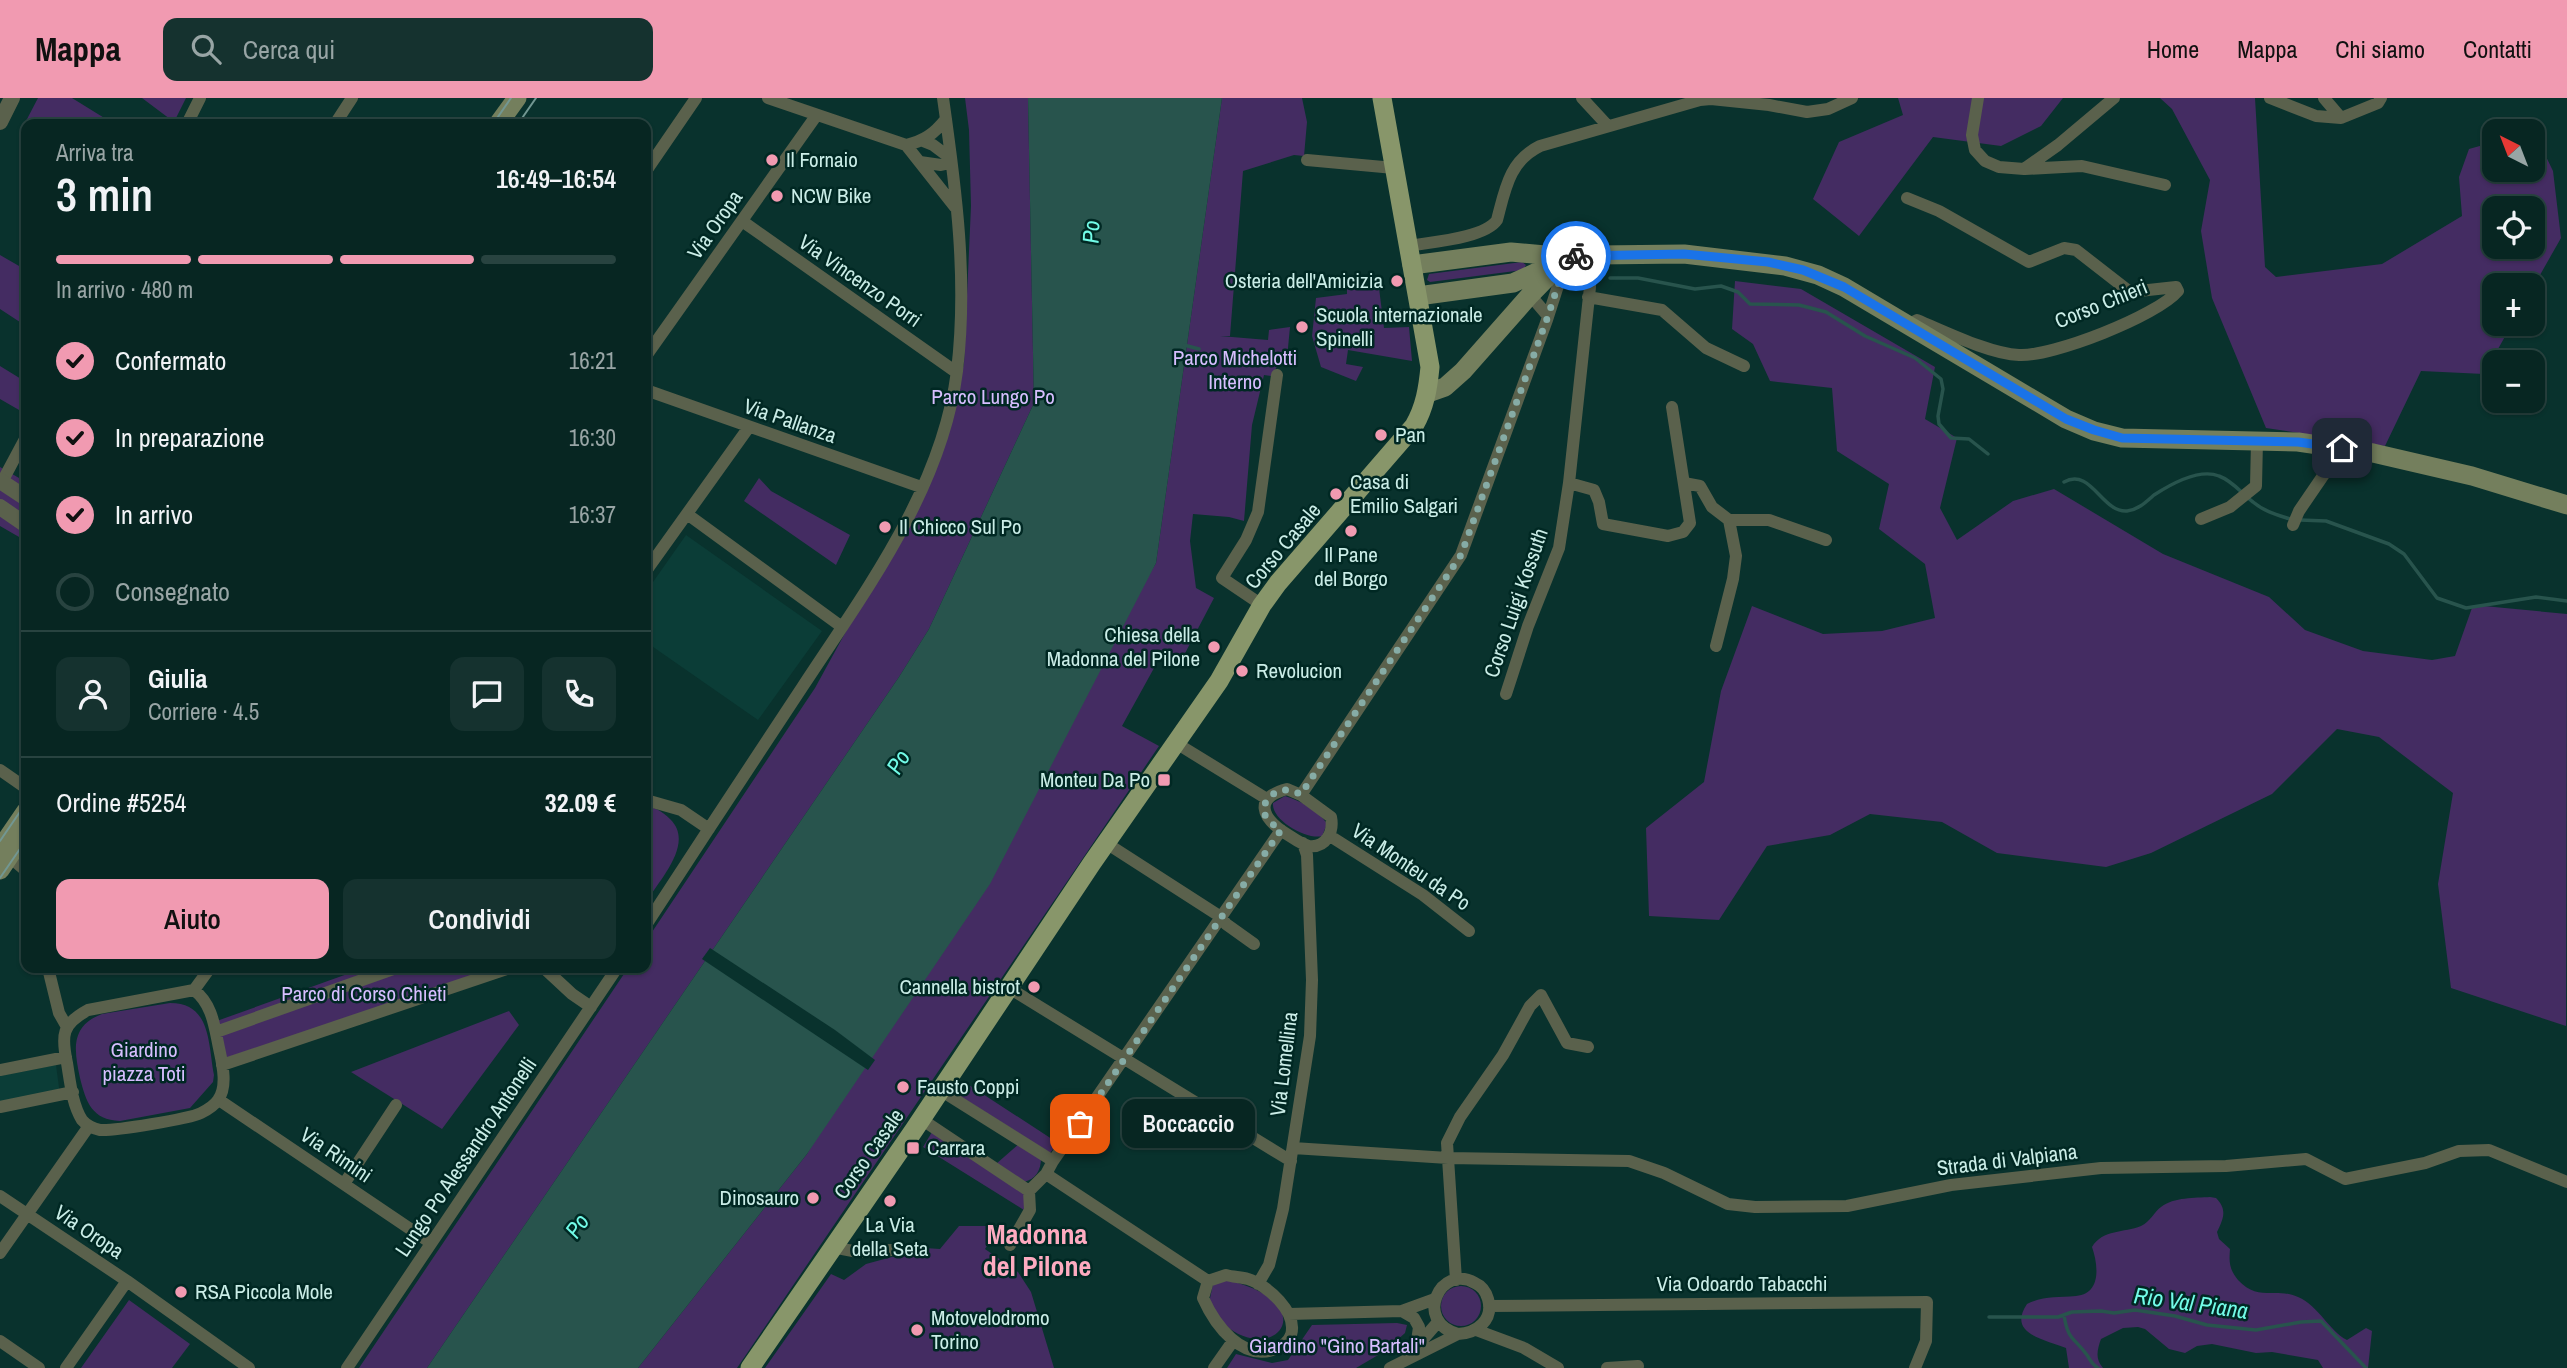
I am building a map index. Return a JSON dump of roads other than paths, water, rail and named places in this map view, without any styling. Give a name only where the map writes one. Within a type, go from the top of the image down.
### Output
[{"type":"main road","points":[[502,119],[517,98]]},
{"type":"main road","points":[[517,119],[532,98]]},
{"type":"main road","name":"Corso Casale","points":[[750,1368],[1219,681],[1262,605],[1278,583],[1415,426],[1428,393],[1430,367],[1381,98]]},
{"type":"main road","points":[[1411,255],[1511,252],[1567,257]]},
{"type":"main road","name":"Corso Chieri","points":[[1567,257],[1684,254],[1785,266],[1818,275],[1844,287],[2066,419],[2094,430],[2122,438],[2298,442],[2342,448],[2472,476],[2567,505]]},
{"type":"main road","points":[[1418,296],[1513,283],[1567,257]]},
{"type":"main road","points":[[1428,393],[1445,387],[1463,371],[1567,257]]},
{"type":"main road","points":[[1503,285],[1530,295]]},
{"type":"main road","points":[[2,856],[21,820]]},
{"type":"main road","points":[[2,856],[21,837]]},
{"type":"street","points":[[0,122],[12,98]]},
{"type":"street","points":[[194,119],[200,98]]},
{"type":"street","points":[[338,119],[352,98]]},
{"type":"street","points":[[651,164],[696,98]]},
{"type":"street","points":[[768,98],[906,145],[923,141],[946,119]]},
{"type":"street","points":[[651,917],[890,551],[921,487],[944,429],[956,372],[961,311],[961,240],[943,98]]},
{"type":"street","points":[[1582,98],[1607,125]]},
{"type":"street","points":[[1411,255],[1486,230],[1497,220],[1508,180],[1523,157],[1540,146],[1699,100],[1757,104],[1807,112],[1828,109],[1852,98]]},
{"type":"street","points":[[1978,98],[1972,135],[1975,150],[1985,161],[1999,167],[2024,169],[2082,166],[2165,185]]},
{"type":"street","points":[[2024,169],[2059,145],[2114,98]]},
{"type":"street","points":[[2270,98],[2316,116],[2341,118],[2378,103],[2381,98]]},
{"type":"street","points":[[2324,98],[2341,118]]},
{"type":"street","name":"Via Oropa","points":[[651,349],[816,116]]},
{"type":"street","points":[[923,141],[933,145],[949,160]]},
{"type":"street","points":[[906,145],[957,210]]},
{"type":"street","points":[[920,162],[941,165],[949,160]]},
{"type":"street","points":[[1307,160],[1394,168]]},
{"type":"street","name":"Corso Chieri","points":[[1906,326],[1917,320],[1992,349],[2020,355],[2051,349],[2106,332],[2147,313],[2178,292],[2176,287],[2130,292],[2076,250],[2064,248],[2029,262],[1939,211],[1907,198]]},
{"type":"street","name":"Via Vincenzo Porri","points":[[741,221],[956,372]]},
{"type":"street","name":"Corso Luigi Kossuth","points":[[1506,694],[1528,626],[1559,548],[1569,483],[1590,255]]},
{"type":"street","points":[[1301,794],[1461,555],[1567,257]]},
{"type":"street","points":[[1530,295],[1548,316]]},
{"type":"street","points":[[1588,297],[1662,310],[1706,348],[1744,366]]},
{"type":"street","points":[[1262,605],[1222,578],[1246,540],[1258,512],[1277,375]]},
{"type":"street","name":"Via Pallanza","points":[[651,392],[921,487]]},
{"type":"street","points":[[1569,483],[1594,489],[1600,502],[1603,524],[1668,536],[1683,532],[1690,523],[1672,407]]},
{"type":"street","points":[[651,564],[749,427]]},
{"type":"street","points":[[2201,519],[2230,507],[2256,486],[2257,441]]},
{"type":"street","points":[[21,446],[1,482],[21,495]]},
{"type":"street","points":[[2293,526],[2299,511],[2342,448]]},
{"type":"street","points":[[1684,483],[1700,486],[1712,507],[1729,520],[1769,520],[1826,540]]},
{"type":"street","points":[[0,507],[21,522]]},
{"type":"street","points":[[687,514],[842,627]]},
{"type":"street","points":[[1716,646],[1736,556],[1729,520]]},
{"type":"street","points":[[1176,743],[1267,799]]},
{"type":"street","points":[[0,769],[21,784]]},
{"type":"street","points":[[1287,789],[1301,794],[1331,817],[1333,827],[1330,836],[1322,844],[1310,846],[1303,843],[1267,819],[1264,808],[1267,799],[1274,793],[1287,789]]},
{"type":"street","points":[[651,801],[681,810],[709,829]]},
{"type":"street","points":[[1010,1245],[1030,1210],[1029,1191],[1046,1174],[1281,830]]},
{"type":"street","name":"Via Monteu da Po","points":[[1330,836],[1423,895],[1469,931]]},
{"type":"street","points":[[1106,843],[1221,918],[1254,944]]},
{"type":"street","name":"Via Lomellina","points":[[1258,1284],[1269,1265],[1283,1209],[1310,1036],[1307,855],[1303,843]]},
{"type":"street","points":[[2,856],[21,868]]},
{"type":"street","points":[[49,973],[59,1013],[66,1027]]},
{"type":"street","points":[[194,990],[208,1004],[216,1032],[222,1065],[223,1089],[219,1100],[198,1114],[116,1129],[99,1130],[89,1126],[82,1120],[73,1092],[63,1042],[66,1027],[74,1018],[88,1010],[194,990],[206,973]]},
{"type":"street","points":[[216,1032],[382,973]]},
{"type":"street","points":[[222,1065],[495,973]]},
{"type":"street","points":[[549,973],[591,1007]]},
{"type":"street","name":"Lungo Po Alessandro Antonelli","points":[[347,1368],[614,973]]},
{"type":"street","points":[[1009,988],[1124,1060],[1292,1154]]},
{"type":"street","points":[[1456,1280],[1447,1143],[1460,1117],[1503,1055],[1530,1006],[1541,995],[1567,1042],[1588,1047]]},
{"type":"street","points":[[0,1070],[66,1057]]},
{"type":"street","points":[[940,1090],[1053,1161]]},
{"type":"street","points":[[0,1107],[73,1092]]},
{"type":"street","name":"Via Rimini","points":[[219,1100],[431,1243]]},
{"type":"street","points":[[344,1184],[396,1105]]},
{"type":"street","points":[[921,1119],[1029,1191]]},
{"type":"street","name":"Via Oropa","points":[[0,1253],[89,1126]]},
{"type":"street","name":"Strada di Valpiana","points":[[1292,1154],[1629,1161],[1664,1173],[1728,1204],[1755,1208],[1847,1206],[1951,1185],[2101,1168],[2226,1166],[2306,1159],[2345,1179],[2425,1163],[2469,1150],[2489,1150],[2567,1182]]},
{"type":"street","points":[[1046,1174],[1209,1282]]},
{"type":"street","points":[[0,1196],[28,1213]]},
{"type":"street","name":"Via Oropa","points":[[28,1213],[249,1368]]},
{"type":"street","points":[[832,1247],[858,1252],[892,1250]]},
{"type":"street","points":[[1226,1275],[1249,1279],[1258,1284],[1289,1314],[1291,1336],[1282,1347],[1269,1352],[1233,1341],[1213,1320],[1203,1298],[1209,1282],[1226,1275]]},
{"type":"street","points":[[1390,1368],[1411,1353],[1458,1334],[1476,1330],[1486,1320],[1489,1306],[1485,1291],[1479,1285],[1464,1279],[1441,1288],[1436,1299],[1437,1318],[1411,1353]]},
{"type":"street","points":[[66,1368],[127,1282]]},
{"type":"street","points":[[1406,1310],[1436,1299]]},
{"type":"street","name":"Via Odoardo Tabacchi","points":[[1489,1306],[1927,1302],[1926,1341],[1914,1367]]},
{"type":"street","points":[[1289,1314],[1406,1310],[1437,1318],[1450,1332],[1458,1334]]},
{"type":"street","points":[[1406,1310],[1419,1327],[1411,1353]]},
{"type":"street","points":[[1476,1330],[1532,1351],[1558,1368]]},
{"type":"street","points":[[0,1341],[39,1368]]},
{"type":"street","points":[[1214,1368],[1233,1341]]},
{"type":"street","points":[[1607,1368],[1638,1366]]},
{"type":"water","name":"Po","points":[[1028,98],[1222,98],[1156,563],[990,884],[807,1154],[638,1368],[427,1368],[899,677],[929,629],[1034,403]]},
{"type":"waterway","points":[[1610,278],[1638,278],[1695,289],[1721,286],[1738,292],[1750,304],[1799,305],[1826,312],[1865,336],[1915,358],[1941,379],[1943,389],[1939,424],[1951,438],[1969,439],[1988,454]]},
{"type":"waterway","points":[[1184,345],[1199,349]]},
{"type":"waterway","points":[[2064,482],[2082,480],[2110,505],[2127,511],[2145,503],[2177,482],[2211,474],[2229,481],[2262,508],[2293,520]]},
{"type":"waterway","points":[[2300,520],[2326,521],[2389,544],[2404,554],[2437,598],[2466,608],[2536,597],[2567,601]]},
{"type":"waterway","name":"Rio Val Piana","points":[[1989,1317],[2058,1317],[2072,1312],[2114,1313],[2135,1310],[2175,1316],[2207,1325],[2256,1330],[2321,1321],[2366,1368]]},
{"type":"waterway","points":[[2064,1315],[2070,1334],[2098,1368]]},
{"type":"tram line","points":[[496,119],[511,98]]},
{"type":"tram line","points":[[521,119],[536,98]]},
{"type":"tram line","points":[[0,841],[21,810]]},
{"type":"tram line","points":[[0,878],[21,847]]},
{"type":"place","name":"Il Fornaio","points":[[772,160]]},
{"type":"place","name":"NCW Bike","points":[[777,196]]},
{"type":"place","name":"Osteria dell'Amicizia","points":[[1397,281]]},
{"type":"place","name":"Scuola internazionale Spinelli","points":[[1302,327]]},
{"type":"place","name":"Pan","points":[[1381,435]]},
{"type":"place","name":"Casa di Emilio Salgari","points":[[1336,494]]},
{"type":"place","name":"Il Chicco Sul Po","points":[[885,527]]},
{"type":"place","name":"Il Pane del Borgo","points":[[1351,531]]},
{"type":"place","name":"Chiesa della Madonna del Pilone","points":[[1214,647]]},
{"type":"place","name":"Revolucion","points":[[1242,671]]},
{"type":"place","name":"Monteu Da Po","points":[[1164,780]]},
{"type":"place","name":"Cannella bistrot","points":[[1034,987]]},
{"type":"place","name":"Fausto Coppi","points":[[903,1087]]},
{"type":"place","name":"Boccaccio","points":[[1080,1124]]},
{"type":"place","name":"Carrara","points":[[913,1148]]},
{"type":"place","name":"Dinosauro","points":[[813,1198]]},
{"type":"place","name":"La Via della Seta","points":[[890,1201]]},
{"type":"place","name":"RSA Piccola Mole","points":[[181,1292]]},
{"type":"place","name":"Motovelodromo Torino","points":[[917,1330]]},
{"type":"district","name":"Madonna del Pilone","points":[[1037,1250]]},
{"type":"park label","name":"Parco Michelotti Interno","points":[[1235,370]]},
{"type":"park label","name":"Parco Lungo Po","points":[[993,397]]},
{"type":"park label","name":"Parco di Corso Chieti","points":[[364,994]]},
{"type":"park label","name":"Giardino piazza Toti","points":[[144,1062]]},
{"type":"park label","name":"Giardino \"Gino Bartali\"","points":[[1337,1346]]}]
